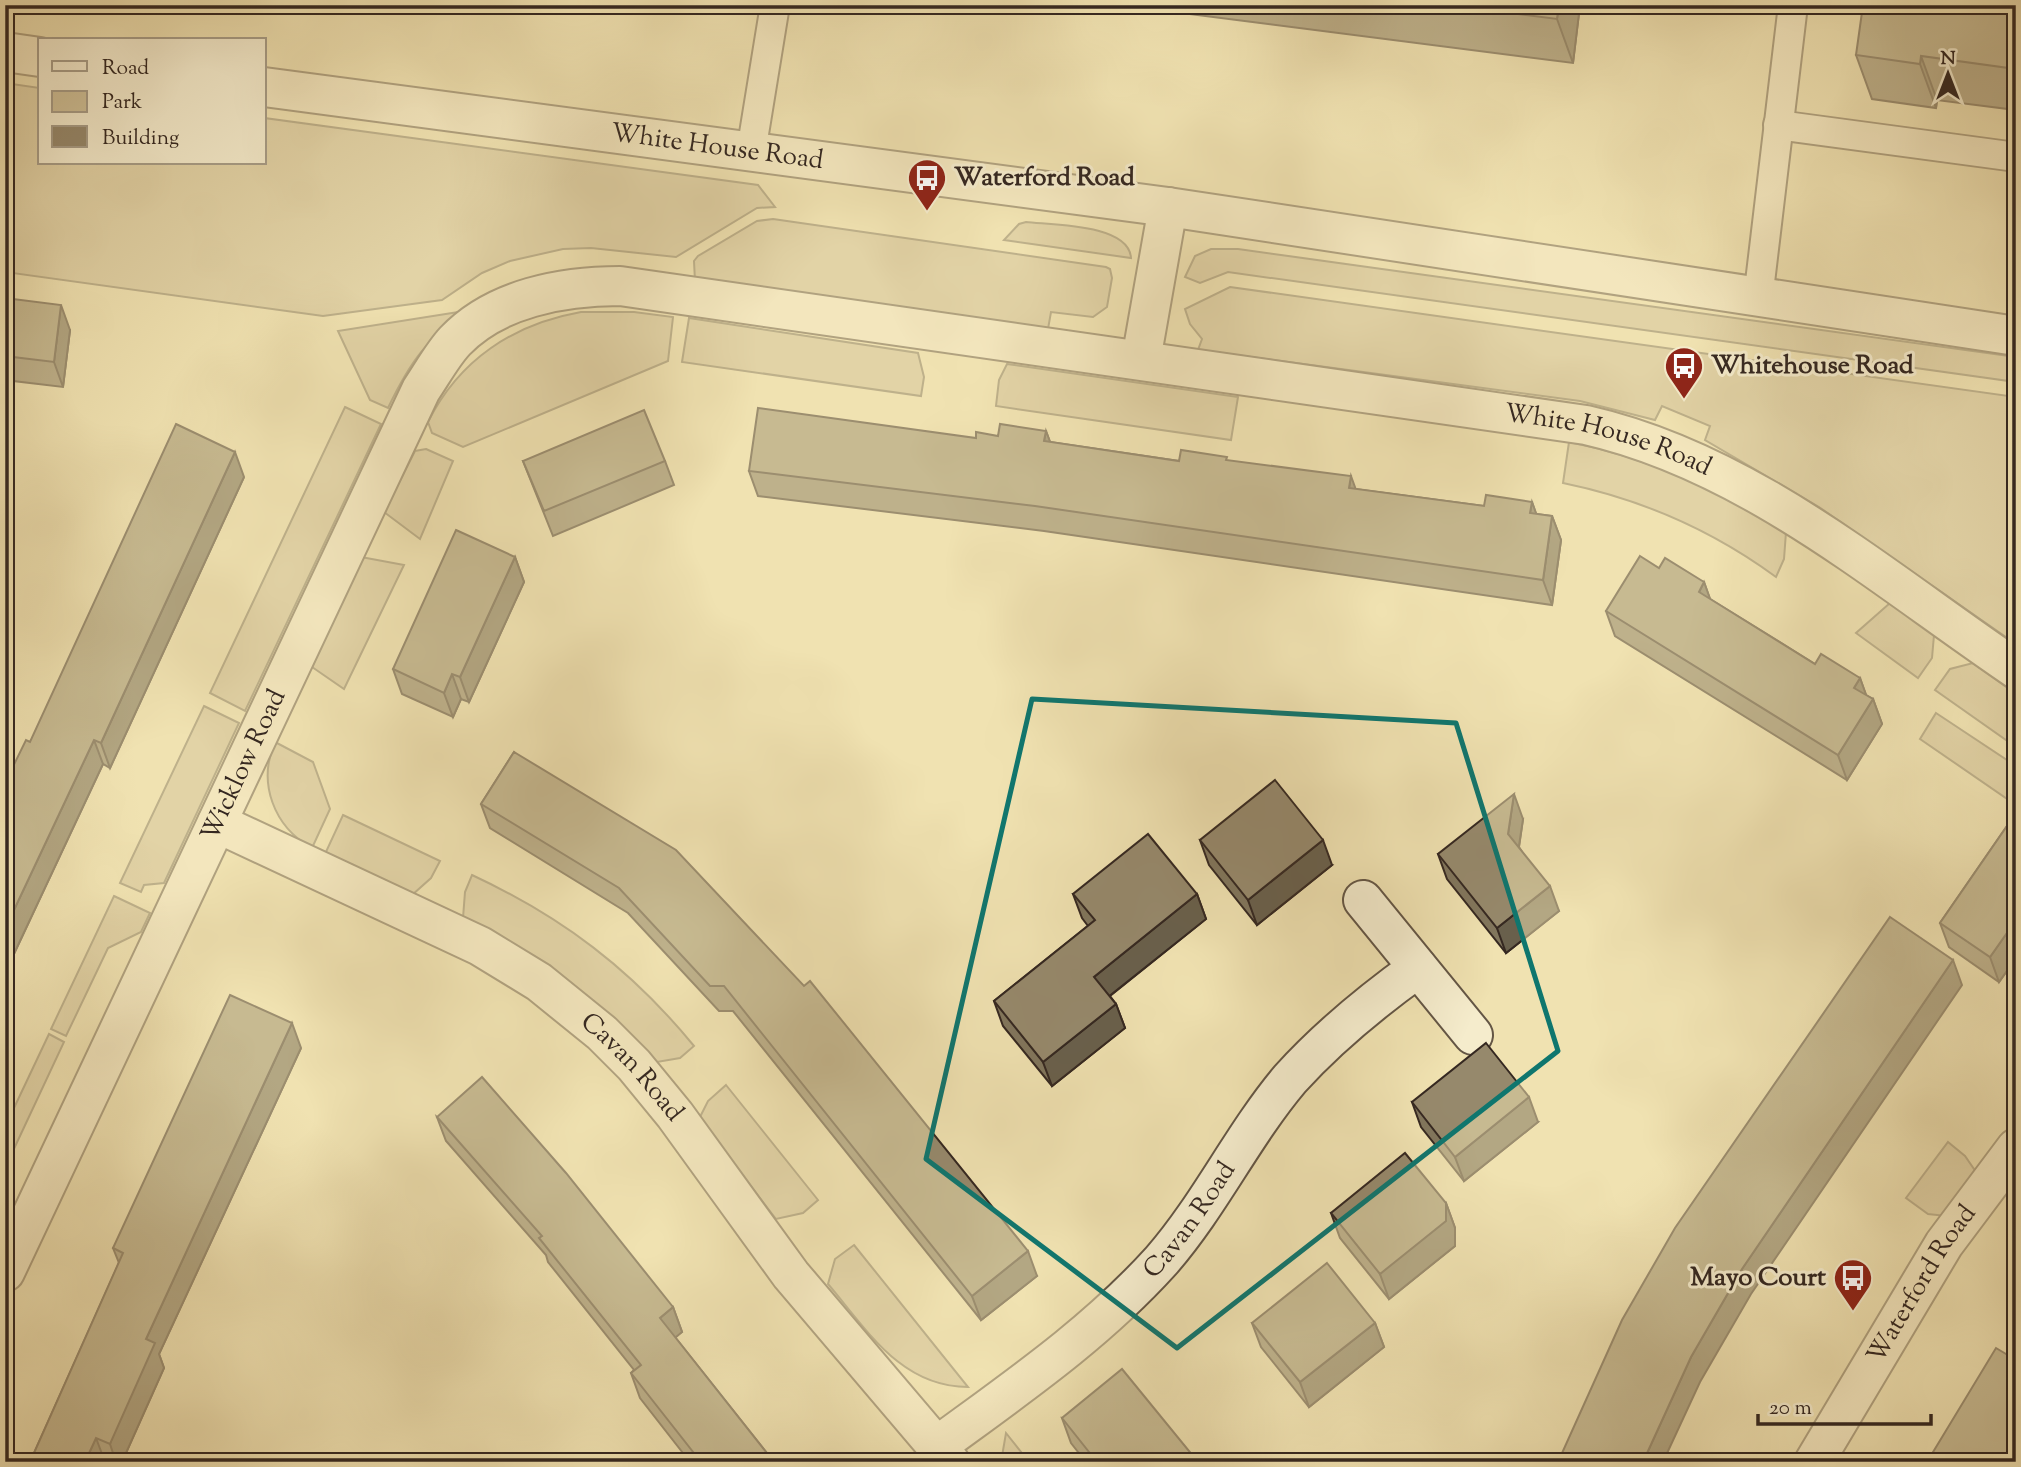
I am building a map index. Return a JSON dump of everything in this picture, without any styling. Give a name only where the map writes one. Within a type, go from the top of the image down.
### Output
[{"type":"street","points":[[5,52],[38,57]]},
{"type":"street","name":"White House Road","points":[[266,87],[1168,207],[1758,299],[2016,336]]},
{"type":"street","points":[[1141,360],[1168,207]]},
{"type":"street","name":"White House Road","points":[[526,300],[554,290],[620,286],[1586,425],[1667,448],[1797,517],[2016,669]]},
{"type":"street","name":"Wicklow Road","points":[[5,1272],[421,390],[455,341],[476,323],[526,300]]},
{"type":"street","name":"Cavan Road","points":[[218,823],[480,946],[513,965],[570,1005],[634,1065],[675,1115],[791,1275],[943,1454],[1112,1312],[1163,1258],[1290,1080],[1332,1037],[1418,968]]},
{"type":"street","points":[[1363,900],[1473,1035]]},
{"type":"street","name":"Waterford Road","points":[[1814,1462],[1944,1244],[2016,1148]]},
{"type":"lane","points":[[751,152],[775,5]]},
{"type":"lane","points":[[1758,299],[1793,5]]},
{"type":"lane","points":[[1778,125],[2016,157]]},
{"type":"highlighted area","points":[[1032,699],[1456,723],[1558,1051],[1177,1348],[926,1159]]},
{"type":"green space","points":[[5,83],[38,88],[38,164],[266,164],[266,118],[758,185],[775,207],[757,208],[676,257],[591,248],[563,249],[510,261],[482,273],[442,300],[323,316],[5,272]]},
{"type":"green space","points":[[773,219],[1106,267],[1110,269],[1112,278],[1107,307],[1093,317],[1051,312],[1048,329],[695,281],[694,261],[698,256],[757,221]]},
{"type":"green space","points":[[1026,222],[1104,232],[1118,238],[1127,247],[1131,258],[1004,240],[1019,224]]},
{"type":"green space","points":[[1211,249],[1238,249],[2016,357],[2016,382],[1228,272],[1200,283],[1185,277],[1195,256]]},
{"type":"green space","points":[[1230,287],[2016,397],[2016,644],[1819,507],[1705,440],[1710,426],[1662,406],[1655,420],[1580,401],[1198,350],[1202,339],[1190,324],[1185,309]]},
{"type":"green space","points":[[471,310],[431,340],[412,364],[388,408],[370,400],[338,331]]},
{"type":"green space","points":[[581,312],[634,312],[673,317],[668,361],[463,447],[432,433],[428,422],[455,380],[472,363],[511,336],[556,318]]},
{"type":"green space","points":[[689,318],[918,353],[924,377],[921,396],[682,362]]},
{"type":"green space","points":[[1007,364],[1238,397],[1231,440],[996,406],[999,380]]},
{"type":"green space","points":[[345,407],[381,424],[245,711],[210,693]]},
{"type":"green space","points":[[1569,442],[1598,448],[1682,477],[1786,532],[1784,559],[1776,577],[1727,545],[1675,518],[1620,498],[1563,483]]},
{"type":"green space","points":[[426,449],[453,461],[420,539],[384,512],[415,451]]},
{"type":"green space","points":[[361,557],[404,565],[344,689],[312,667]]},
{"type":"green space","points":[[1890,603],[1934,635],[1932,658],[1918,678],[1856,633]]},
{"type":"green space","points":[[1973,663],[2016,694],[2016,747],[1935,690],[1950,669]]},
{"type":"green space","points":[[204,706],[239,723],[164,883],[144,885],[141,892],[120,883]]},
{"type":"green space","points":[[1936,713],[2016,766],[2016,805],[1920,739]]},
{"type":"green space","points":[[275,742],[313,762],[330,809],[312,848],[288,828],[272,802],[268,773]]},
{"type":"green space","points":[[343,815],[440,861],[431,878],[412,895],[325,854]]},
{"type":"green space","points":[[472,875],[536,909],[593,947],[645,993],[694,1046],[680,1058],[657,1062],[567,981],[518,948],[463,918],[465,892]]},
{"type":"green space","points":[[114,896],[150,913],[141,932],[108,948],[66,1036],[51,1029]]},
{"type":"green space","points":[[49,1034],[64,1042],[5,1168],[5,1127]]},
{"type":"green space","points":[[726,1085],[818,1200],[803,1213],[776,1219],[699,1119],[708,1101]]},
{"type":"green space","points":[[1948,1142],[1965,1156],[1976,1172],[1946,1216],[1928,1214],[1906,1198]]},
{"type":"green space","points":[[854,1245],[968,1387],[944,1384],[905,1367],[872,1337],[828,1284],[835,1259]]},
{"type":"green space","points":[[1006,1433],[1029,1462],[1001,1462]]},
{"type":"building","points":[[1446,5],[1559,5],[1557,19]]},
{"type":"building","points":[[1863,5],[2016,5],[2016,69],[1921,56],[1920,64],[1856,55]]},
{"type":"building","points":[[5,298],[61,305],[54,362],[5,356]]},
{"type":"building","points":[[758,408],[976,438],[976,432],[998,436],[1000,424],[1046,431],[1044,441],[1179,461],[1181,450],[1227,457],[1226,460],[1351,476],[1349,488],[1484,506],[1486,495],[1532,502],[1530,513],[1552,516],[1543,580],[1035,506],[749,471]]},
{"type":"building","points":[[644,410],[665,461],[544,511],[523,461]]},
{"type":"building","points":[[176,424],[235,452],[101,743],[94,740],[5,929],[5,783],[26,740],[30,742]]},
{"type":"building","points":[[456,530],[515,557],[460,677],[452,674],[444,693],[393,669]]},
{"type":"building","points":[[1640,556],[1659,568],[1665,558],[1704,582],[1699,592],[1815,664],[1821,654],[1860,678],[1854,688],[1873,699],[1838,755],[1606,611]]},
{"type":"building","points":[[514,752],[676,850],[804,986],[810,981],[1028,1251],[972,1296],[724,986],[710,986],[619,888],[481,804]]},
{"type":"building","points":[[1275,780],[1323,840],[1248,900],[1200,840]]},
{"type":"building","points":[[1514,794],[1508,834],[1550,886],[1497,928],[1438,854]]},
{"type":"building","points":[[2016,813],[2016,920],[1990,957],[1940,923]]},
{"type":"building","points":[[1148,834],[1197,894],[1094,977],[1116,1004],[1043,1062],[994,1001],[1095,920],[1073,894]]},
{"type":"building","points":[[1890,917],[1953,960],[1742,1269],[1691,1357],[1643,1462],[1558,1462],[1622,1320],[1675,1228]]},
{"type":"building","points":[[230,995],[292,1023],[146,1339],[155,1343],[110,1444],[96,1438],[85,1462],[30,1462],[123,1253],[113,1248]]},
{"type":"building","points":[[1486,1043],[1529,1097],[1455,1157],[1412,1102]]},
{"type":"building","points":[[482,1077],[566,1173],[673,1307],[660,1318],[774,1462],[701,1462],[631,1373],[641,1365],[539,1238],[542,1236],[437,1117]]},
{"type":"building","points":[[1405,1153],[1446,1203],[1446,1221],[1380,1274],[1331,1213]]},
{"type":"building","points":[[1327,1263],[1375,1323],[1300,1382],[1252,1323]]},
{"type":"building","points":[[1996,1348],[2016,1360],[2016,1437],[2001,1462],[1927,1462]]},
{"type":"building","points":[[1122,1369],[1198,1462],[1097,1462],[1062,1418]]},
{"type":"place","name":"Waterford Road","points":[[927,212]]},
{"type":"place","name":"Whitehouse Road","points":[[1684,400]]},
{"type":"place","name":"Mayo Court","points":[[1853,1312]]}]
